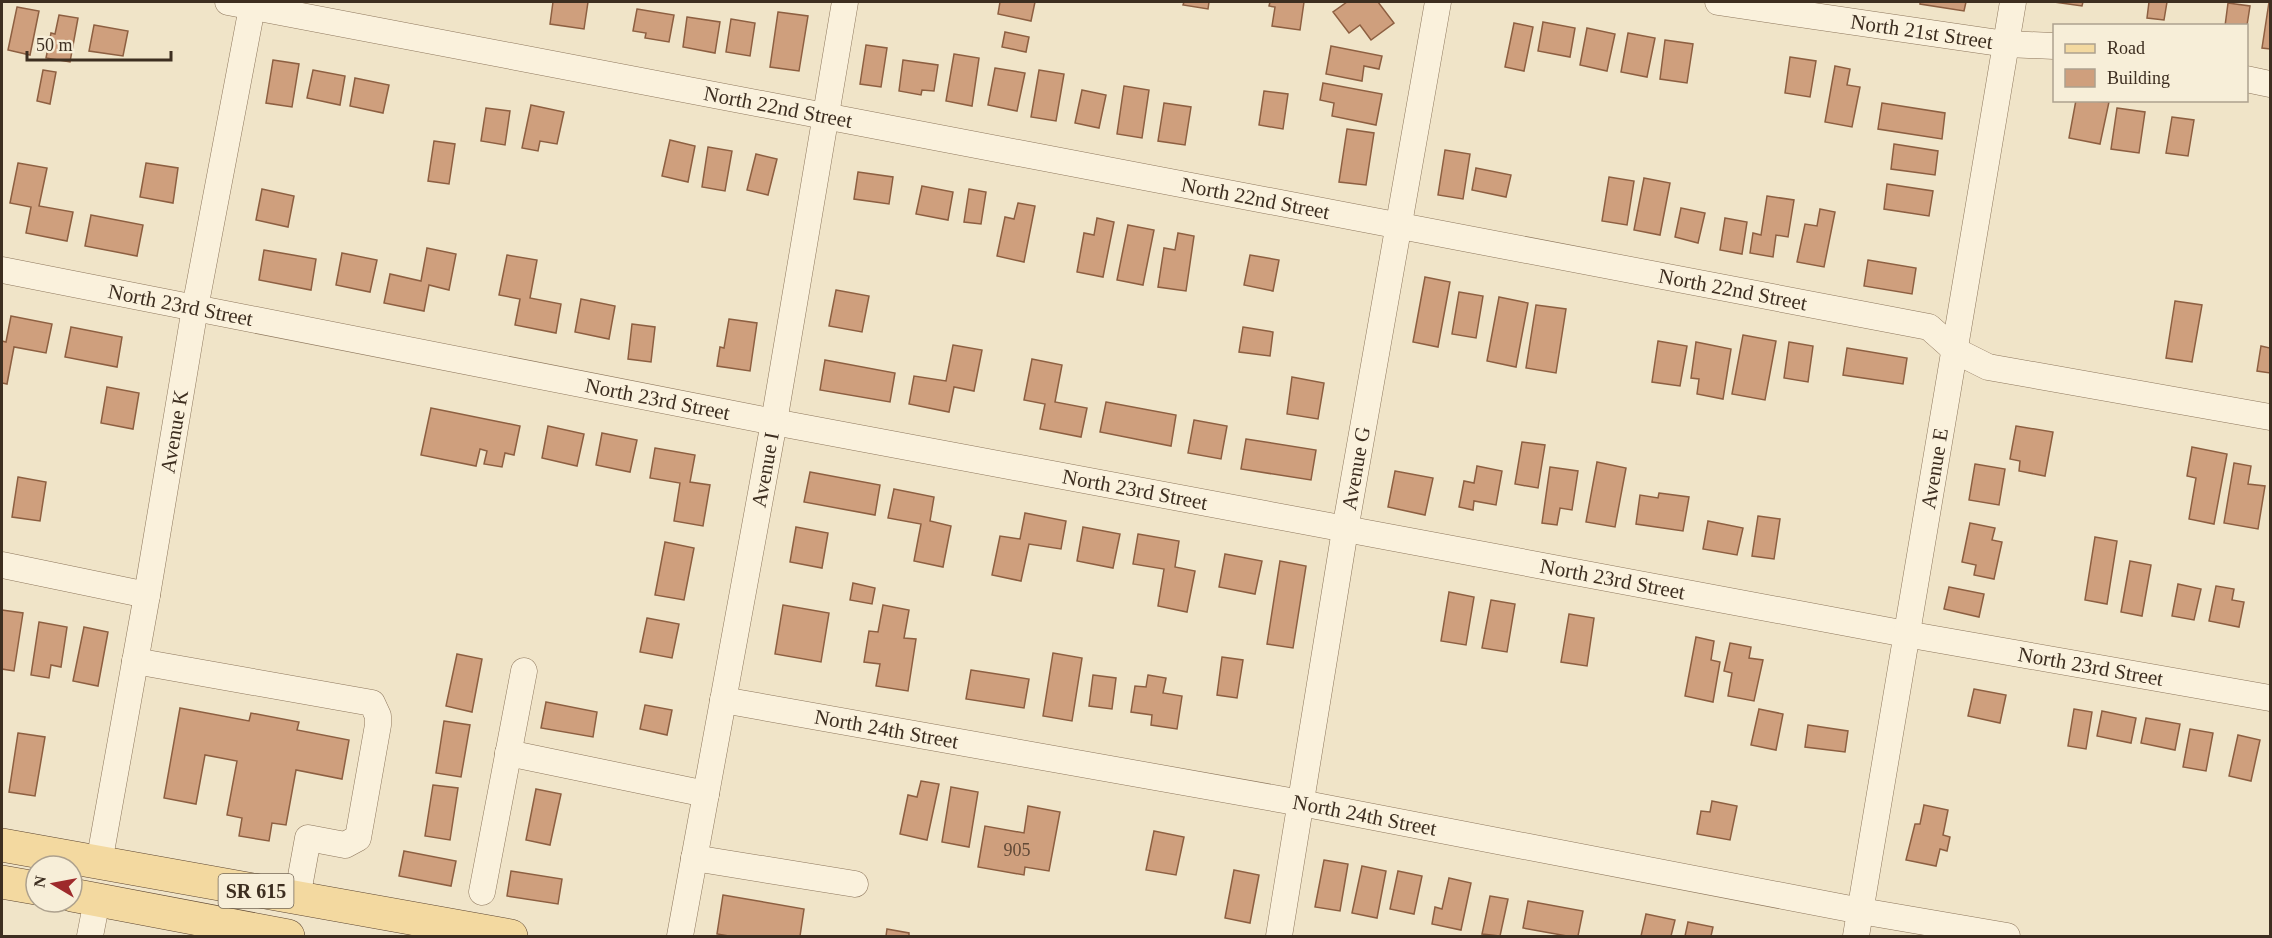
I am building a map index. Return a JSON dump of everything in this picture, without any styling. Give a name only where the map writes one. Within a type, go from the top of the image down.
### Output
[{"type":"main road","name":"SR 615","points":[[2,844],[85,869],[297,898],[511,936]]},
{"type":"main road","points":[[2,867],[24,872]]},
{"type":"main road","points":[[2,882],[24,886]]},
{"type":"main road","name":"SR 615","points":[[84,898],[288,936]]},
{"type":"street","name":"Avenue I","points":[[680,936],[774,422],[845,2]]},
{"type":"street","name":"Avenue G","points":[[1279,936],[1345,530],[1438,2]]},
{"type":"street","name":"North 21st Street","points":[[1718,2],[2006,44],[2053,46]]},
{"type":"street","name":"Avenue E","points":[[1856,936],[2013,2]]},
{"type":"street","name":"North 22nd Street","points":[[244,3],[825,117],[1398,224],[1929,327],[1956,351],[1988,367],[2271,417]]},
{"type":"street","name":"Avenue K","points":[[85,869],[135,661],[244,3]]},
{"type":"street","points":[[2248,79],[2271,84]]},
{"type":"street","name":"North 23rd Street","points":[[2,270],[774,422],[1345,530],[1906,634],[2271,698]]},
{"type":"street","points":[[2,565],[147,595]]},
{"type":"street","points":[[135,661],[372,703],[376,708],[378,725],[358,838],[345,845],[308,838],[297,898]]},
{"type":"street","points":[[482,892],[524,671]]},
{"type":"street","name":"North 24th Street","points":[[723,700],[1301,803],[1861,911],[2007,936]]},
{"type":"street","points":[[508,753],[706,794]]},
{"type":"street","points":[[694,858],[855,884]]},
{"type":"street","points":[[84,898],[90,936]]},
{"type":"building","points":[[553,2],[588,2],[584,29],[550,24]]},
{"type":"building","points":[[1000,2],[1035,2],[1031,21],[998,14]]},
{"type":"building","points":[[1184,2],[1209,2],[1208,9],[1183,5]]},
{"type":"building","points":[[1270,2],[1304,2],[1300,30],[1272,26],[1275,7],[1269,6]]},
{"type":"building","points":[[1347,2],[1378,2],[1394,23],[1371,40],[1360,25],[1349,33],[1333,12]]},
{"type":"building","points":[[1920,2],[1966,2],[1964,11],[1920,4]]},
{"type":"building","points":[[2054,2],[2083,2],[2082,6]]},
{"type":"building","points":[[2149,2],[2167,2],[2164,20],[2147,18]]},
{"type":"building","points":[[2228,3],[2250,6],[2247,24],[2225,24]]},
{"type":"building","points":[[2270,3],[2270,49],[2262,48]]},
{"type":"building","points":[[17,7],[39,11],[30,55],[8,50]]},
{"type":"building","points":[[637,9],[674,15],[669,42],[645,38],[646,33],[633,31]]},
{"type":"building","points":[[778,12],[808,16],[799,71],[770,67]]},
{"type":"building","points":[[59,15],[78,18],[70,62],[46,58],[51,33],[55,34]]},
{"type":"building","points":[[687,17],[720,22],[715,53],[683,47]]},
{"type":"building","points":[[731,19],[755,23],[750,56],[726,52]]},
{"type":"building","points":[[1543,22],[1575,28],[1570,57],[1538,51]]},
{"type":"building","points":[[1514,23],[1533,27],[1524,71],[1505,67]]},
{"type":"building","points":[[94,25],[128,31],[123,56],[89,51]]},
{"type":"building","points":[[1587,28],[1615,34],[1607,71],[1580,65]]},
{"type":"building","points":[[1005,32],[1029,37],[1026,52],[1002,47]]},
{"type":"building","points":[[1628,33],[1655,38],[1647,77],[1621,72]]},
{"type":"building","points":[[1665,40],[1693,44],[1687,83],[1660,79]]},
{"type":"building","points":[[866,45],[887,48],[881,87],[860,84]]},
{"type":"building","points":[[1331,46],[1382,56],[1379,69],[1364,66],[1362,81],[1326,74]]},
{"type":"building","points":[[954,54],[979,58],[972,106],[946,101]]},
{"type":"building","points":[[1790,57],[1816,61],[1810,97],[1785,93]]},
{"type":"building","points":[[273,60],[299,64],[292,107],[266,103]]},
{"type":"building","points":[[903,60],[938,65],[934,91],[922,90],[921,95],[899,91]]},
{"type":"building","points":[[1835,66],[1850,69],[1847,85],[1860,87],[1852,127],[1825,122]]},
{"type":"building","points":[[995,68],[1025,73],[1017,111],[988,105]]},
{"type":"building","points":[[43,70],[56,72],[50,104],[37,101]]},
{"type":"building","points":[[313,70],[345,76],[340,105],[307,98]]},
{"type":"building","points":[[1039,70],[1064,74],[1056,121],[1031,117]]},
{"type":"building","points":[[355,78],[389,85],[383,113],[350,106]]},
{"type":"building","points":[[1323,83],[1382,94],[1376,125],[1332,116],[1334,103],[1320,100]]},
{"type":"building","points":[[1124,86],[1149,90],[1142,138],[1117,134]]},
{"type":"building","points":[[1082,90],[1106,95],[1099,128],[1075,123]]},
{"type":"building","points":[[1264,91],[1288,94],[1283,129],[1259,125]]},
{"type":"building","points":[[2076,102],[2109,102],[2100,144],[2069,138]]},
{"type":"building","points":[[1164,103],[1191,107],[1185,145],[1158,141]]},
{"type":"building","points":[[1882,103],[1945,113],[1942,139],[1878,129]]},
{"type":"building","points":[[531,105],[564,112],[557,144],[540,141],[538,151],[522,148]]},
{"type":"building","points":[[486,108],[510,111],[505,145],[481,141]]},
{"type":"building","points":[[2117,108],[2145,112],[2139,153],[2111,149]]},
{"type":"building","points":[[2172,117],[2194,120],[2188,156],[2166,153]]},
{"type":"building","points":[[1347,129],[1374,133],[1366,185],[1339,182]]},
{"type":"building","points":[[670,140],[695,146],[688,182],[662,176]]},
{"type":"building","points":[[434,141],[455,144],[449,184],[428,181]]},
{"type":"building","points":[[1894,144],[1938,151],[1935,175],[1891,169]]},
{"type":"building","points":[[708,147],[732,151],[725,191],[702,187]]},
{"type":"building","points":[[1445,150],[1470,154],[1463,199],[1438,195]]},
{"type":"building","points":[[756,154],[777,159],[768,195],[747,190]]},
{"type":"building","points":[[18,163],[47,168],[39,206],[73,212],[67,241],[26,233],[31,207],[10,203]]},
{"type":"building","points":[[146,163],[178,168],[173,203],[140,197]]},
{"type":"building","points":[[1476,168],[1511,175],[1506,197],[1472,190]]},
{"type":"building","points":[[858,172],[893,177],[889,204],[854,199]]},
{"type":"building","points":[[1609,177],[1634,181],[1627,225],[1602,221]]},
{"type":"building","points":[[1644,178],[1670,183],[1660,235],[1634,230]]},
{"type":"building","points":[[1887,184],[1933,191],[1929,216],[1884,209]]},
{"type":"building","points":[[922,186],[953,192],[948,220],[916,214]]},
{"type":"building","points":[[262,189],[294,196],[288,227],[256,220]]},
{"type":"building","points":[[969,189],[986,192],[981,224],[964,222]]},
{"type":"building","points":[[1767,196],[1794,200],[1788,237],[1776,235],[1773,257],[1750,253],[1753,233],[1761,235]]},
{"type":"building","points":[[1018,203],[1035,206],[1024,262],[997,256],[1005,217],[1014,219]]},
{"type":"building","points":[[1681,208],[1705,213],[1698,243],[1675,237]]},
{"type":"building","points":[[1820,209],[1835,212],[1824,267],[1797,262],[1805,224],[1817,226]]},
{"type":"building","points":[[91,215],[143,225],[137,256],[85,246]]},
{"type":"building","points":[[1097,218],[1114,222],[1103,277],[1077,272],[1084,233],[1094,235]]},
{"type":"building","points":[[1725,218],[1747,222],[1742,254],[1720,250]]},
{"type":"building","points":[[1128,225],[1154,230],[1143,285],[1117,280]]},
{"type":"building","points":[[1178,233],[1194,236],[1186,291],[1158,287],[1164,248],[1175,250]]},
{"type":"building","points":[[427,248],[456,254],[449,290],[429,285],[424,311],[384,303],[390,274],[421,281]]},
{"type":"building","points":[[264,250],[316,259],[311,290],[259,280]]},
{"type":"building","points":[[342,253],[377,260],[370,292],[336,285]]},
{"type":"building","points":[[507,255],[537,260],[530,298],[561,304],[556,333],[515,325],[520,299],[499,295]]},
{"type":"building","points":[[1250,255],[1279,260],[1273,291],[1244,285]]},
{"type":"building","points":[[1868,260],[1916,268],[1912,294],[1864,286]]},
{"type":"building","points":[[1425,277],[1450,282],[1438,347],[1413,342]]},
{"type":"building","points":[[836,290],[869,296],[862,332],[829,326]]},
{"type":"building","points":[[1459,292],[1483,296],[1476,338],[1452,334]]},
{"type":"building","points":[[1499,297],[1528,303],[1516,367],[1487,361]]},
{"type":"building","points":[[581,299],[615,306],[609,339],[575,332]]},
{"type":"building","points":[[2175,301],[2202,305],[2192,362],[2166,358]]},
{"type":"building","points":[[1536,305],[1566,309],[1556,373],[1526,368]]},
{"type":"building","points":[[11,316],[52,324],[46,353],[14,347],[7,384],[2,383],[2,341],[6,342]]},
{"type":"building","points":[[729,319],[757,323],[750,371],[717,366],[720,347],[724,348]]},
{"type":"building","points":[[632,324],[655,327],[651,362],[628,359]]},
{"type":"building","points":[[71,327],[122,337],[117,367],[65,357]]},
{"type":"building","points":[[1243,327],[1273,332],[1270,356],[1239,352]]},
{"type":"building","points":[[1743,335],[1776,341],[1765,400],[1732,394]]},
{"type":"building","points":[[1658,341],[1687,346],[1680,386],[1652,382]]},
{"type":"building","points":[[1696,342],[1731,349],[1723,399],[1697,394],[1699,379],[1691,378]]},
{"type":"building","points":[[1789,342],[1813,346],[1808,382],[1784,378]]},
{"type":"building","points":[[953,345],[982,350],[974,391],[954,387],[949,412],[909,404],[914,376],[946,381]]},
{"type":"building","points":[[2261,346],[2270,348],[2270,373],[2257,371]]},
{"type":"building","points":[[1847,348],[1907,358],[1903,384],[1843,375]]},
{"type":"building","points":[[1032,359],[1062,365],[1055,402],[1087,408],[1081,437],[1040,429],[1045,404],[1024,400]]},
{"type":"building","points":[[825,360],[895,373],[890,402],[820,390]]},
{"type":"building","points":[[1292,377],[1324,383],[1318,419],[1287,414]]},
{"type":"building","points":[[107,387],[139,393],[133,429],[101,423]]},
{"type":"building","points":[[1106,402],[1176,415],[1171,446],[1100,432]]},
{"type":"building","points":[[431,408],[520,426],[514,455],[505,453],[502,467],[484,464],[487,451],[480,449],[476,466],[421,455]]},
{"type":"building","points":[[1194,420],[1227,426],[1221,459],[1188,453]]},
{"type":"building","points":[[548,426],[584,434],[577,466],[542,458]]},
{"type":"building","points":[[2016,426],[2053,432],[2045,476],[2019,471],[2020,461],[2010,459]]},
{"type":"building","points":[[602,433],[637,440],[630,472],[596,465]]},
{"type":"building","points":[[1246,439],[1316,450],[1311,480],[1241,469]]},
{"type":"building","points":[[1522,442],[1545,445],[1538,488],[1515,484]]},
{"type":"building","points":[[2192,447],[2227,454],[2214,524],[2189,519],[2196,478],[2187,476]]},
{"type":"building","points":[[655,448],[695,455],[690,482],[710,485],[703,526],[674,521],[680,483],[650,478]]},
{"type":"building","points":[[1597,462],[1626,468],[1615,527],[1586,522]]},
{"type":"building","points":[[2234,463],[2251,466],[2248,484],[2265,486],[2258,529],[2224,523]]},
{"type":"building","points":[[1975,464],[2005,469],[1999,505],[1969,500]]},
{"type":"building","points":[[1477,466],[1502,471],[1496,505],[1474,501],[1473,510],[1459,507],[1464,481],[1474,483]]},
{"type":"building","points":[[1550,467],[1578,471],[1572,510],[1560,508],[1557,525],[1542,523]]},
{"type":"building","points":[[1395,471],[1433,478],[1425,515],[1388,507]]},
{"type":"building","points":[[810,472],[880,485],[875,515],[804,502]]},
{"type":"building","points":[[18,477],[46,482],[40,521],[12,517]]},
{"type":"building","points":[[894,489],[934,497],[930,521],[951,526],[943,567],[914,561],[921,524],[888,518]]},
{"type":"building","points":[[1659,493],[1689,497],[1683,531],[1636,524],[1640,495],[1658,498]]},
{"type":"building","points":[[1025,513],[1066,521],[1061,549],[1029,544],[1021,581],[992,575],[1000,536],[1020,539]]},
{"type":"building","points":[[1758,516],[1780,519],[1774,559],[1752,556]]},
{"type":"building","points":[[1708,521],[1743,528],[1737,555],[1703,549]]},
{"type":"building","points":[[1970,523],[1995,528],[1992,540],[2002,542],[1994,579],[1974,575],[1976,565],[1962,562]]},
{"type":"building","points":[[796,527],[828,533],[822,568],[790,562]]},
{"type":"building","points":[[1083,527],[1120,534],[1113,568],[1077,561]]},
{"type":"building","points":[[1138,534],[1179,541],[1175,567],[1195,571],[1187,612],[1158,606],[1164,569],[1133,564]]},
{"type":"building","points":[[2095,537],[2117,541],[2107,604],[2085,600]]},
{"type":"building","points":[[665,542],[694,548],[684,600],[655,595]]},
{"type":"building","points":[[1225,554],[1262,561],[1255,594],[1219,587]]},
{"type":"building","points":[[1280,561],[1306,566],[1293,648],[1267,644]]},
{"type":"building","points":[[2130,561],[2151,565],[2142,616],[2121,612]]},
{"type":"building","points":[[853,583],[875,588],[872,604],[850,600]]},
{"type":"building","points":[[2178,584],[2201,589],[2194,620],[2172,616]]},
{"type":"building","points":[[2216,586],[2234,589],[2232,600],[2244,602],[2239,627],[2209,621]]},
{"type":"building","points":[[1949,587],[1984,594],[1979,617],[1944,609]]},
{"type":"building","points":[[1449,592],[1474,597],[1466,645],[1441,641]]},
{"type":"building","points":[[1491,600],[1515,604],[1507,652],[1482,648]]},
{"type":"building","points":[[783,605],[829,613],[821,662],[775,654]]},
{"type":"building","points":[[883,605],[909,610],[904,638],[916,639],[908,691],[876,686],[880,664],[864,662],[869,631],[878,632]]},
{"type":"building","points":[[2,610],[23,613],[14,671],[2,669]]},
{"type":"building","points":[[1569,614],[1594,618],[1587,666],[1561,662]]},
{"type":"building","points":[[647,618],[679,624],[672,658],[640,652]]},
{"type":"building","points":[[39,622],[67,627],[61,667],[51,665],[49,678],[31,675]]},
{"type":"building","points":[[84,627],[108,632],[98,686],[73,681]]},
{"type":"building","points":[[1696,637],[1714,641],[1711,660],[1720,662],[1713,702],[1685,696]]},
{"type":"building","points":[[1730,643],[1751,647],[1749,658],[1763,660],[1754,701],[1728,696],[1732,673],[1724,671]]},
{"type":"building","points":[[1053,653],[1082,658],[1072,721],[1043,716]]},
{"type":"building","points":[[457,654],[482,659],[472,712],[446,706]]},
{"type":"building","points":[[1222,657],[1243,660],[1237,698],[1217,695]]},
{"type":"building","points":[[971,670],[1029,679],[1024,708],[966,699]]},
{"type":"building","points":[[1093,675],[1116,678],[1112,709],[1089,706]]},
{"type":"building","points":[[1148,675],[1166,678],[1163,693],[1182,696],[1177,729],[1151,725],[1152,715],[1131,712],[1135,686],[1146,687]]},
{"type":"building","points":[[1974,689],[2006,695],[2000,723],[1968,716]]},
{"type":"building","points":[[546,702],[597,712],[593,737],[541,728]]},
{"type":"building","points":[[645,705],[672,710],[667,735],[640,729]]},
{"type":"building","points":[[180,708],[249,721],[251,713],[299,722],[297,730],[349,740],[342,779],[296,770],[286,825],[272,823],[269,841],[239,836],[242,818],[227,815],[237,761],[205,755],[196,804],[164,798]]},
{"type":"building","points":[[1759,709],[1783,714],[1776,750],[1751,745]]},
{"type":"building","points":[[2074,709],[2092,712],[2086,749],[2068,746]]},
{"type":"building","points":[[2102,711],[2136,718],[2131,743],[2097,736]]},
{"type":"building","points":[[2146,718],[2180,724],[2175,750],[2141,743]]},
{"type":"building","points":[[444,721],[470,725],[461,777],[436,773]]},
{"type":"building","points":[[1808,725],[1848,731],[1845,752],[1805,747]]},
{"type":"building","points":[[2190,729],[2213,733],[2206,771],[2183,767]]},
{"type":"building","points":[[18,733],[45,737],[35,796],[9,792]]},
{"type":"building","points":[[2238,735],[2260,740],[2251,781],[2229,776]]},
{"type":"building","points":[[921,781],[939,784],[927,840],[900,834],[908,795],[917,797]]},
{"type":"building","points":[[433,785],[458,788],[450,840],[425,836]]},
{"type":"building","points":[[951,787],[978,792],[969,847],[942,842]]},
{"type":"building","points":[[536,789],[561,794],[550,845],[526,840]]},
{"type":"building","points":[[1712,801],[1737,806],[1730,840],[1697,834],[1701,811],[1710,812]]},
{"type":"building","points":[[1924,805],[1948,810],[1943,835],[1950,837],[1947,851],[1940,849],[1936,866],[1906,860],[1915,824],[1920,824]]},
{"type":"building","points":[[1028,806],[1060,812],[1049,871],[1025,867],[1024,875],[978,867],[985,826],[1024,833]]},
{"type":"building","points":[[1154,831],[1184,837],[1176,875],[1146,870]]},
{"type":"building","points":[[404,851],[456,861],[451,886],[399,876]]},
{"type":"building","points":[[1324,860],[1348,864],[1340,911],[1315,907]]},
{"type":"building","points":[[1362,866],[1386,871],[1377,918],[1352,913]]},
{"type":"building","points":[[1234,870],[1259,875],[1250,923],[1225,918]]},
{"type":"building","points":[[511,871],[562,879],[558,904],[507,896]]},
{"type":"building","points":[[1398,871],[1422,876],[1414,914],[1390,909]]},
{"type":"building","points":[[1449,878],[1471,883],[1461,930],[1432,924],[1435,907],[1442,909]]},
{"type":"building","points":[[723,895],[804,909],[800,936],[717,934]]},
{"type":"building","points":[[1490,896],[1508,899],[1500,936],[1482,934]]},
{"type":"building","points":[[1528,901],[1583,911],[1578,936],[1523,928]]},
{"type":"building","points":[[1646,914],[1675,920],[1671,936],[1641,936]]},
{"type":"building","points":[[1688,922],[1713,927],[1711,936],[1685,936]]},
{"type":"building","points":[[887,929],[909,933],[909,936],[886,936]]}]
